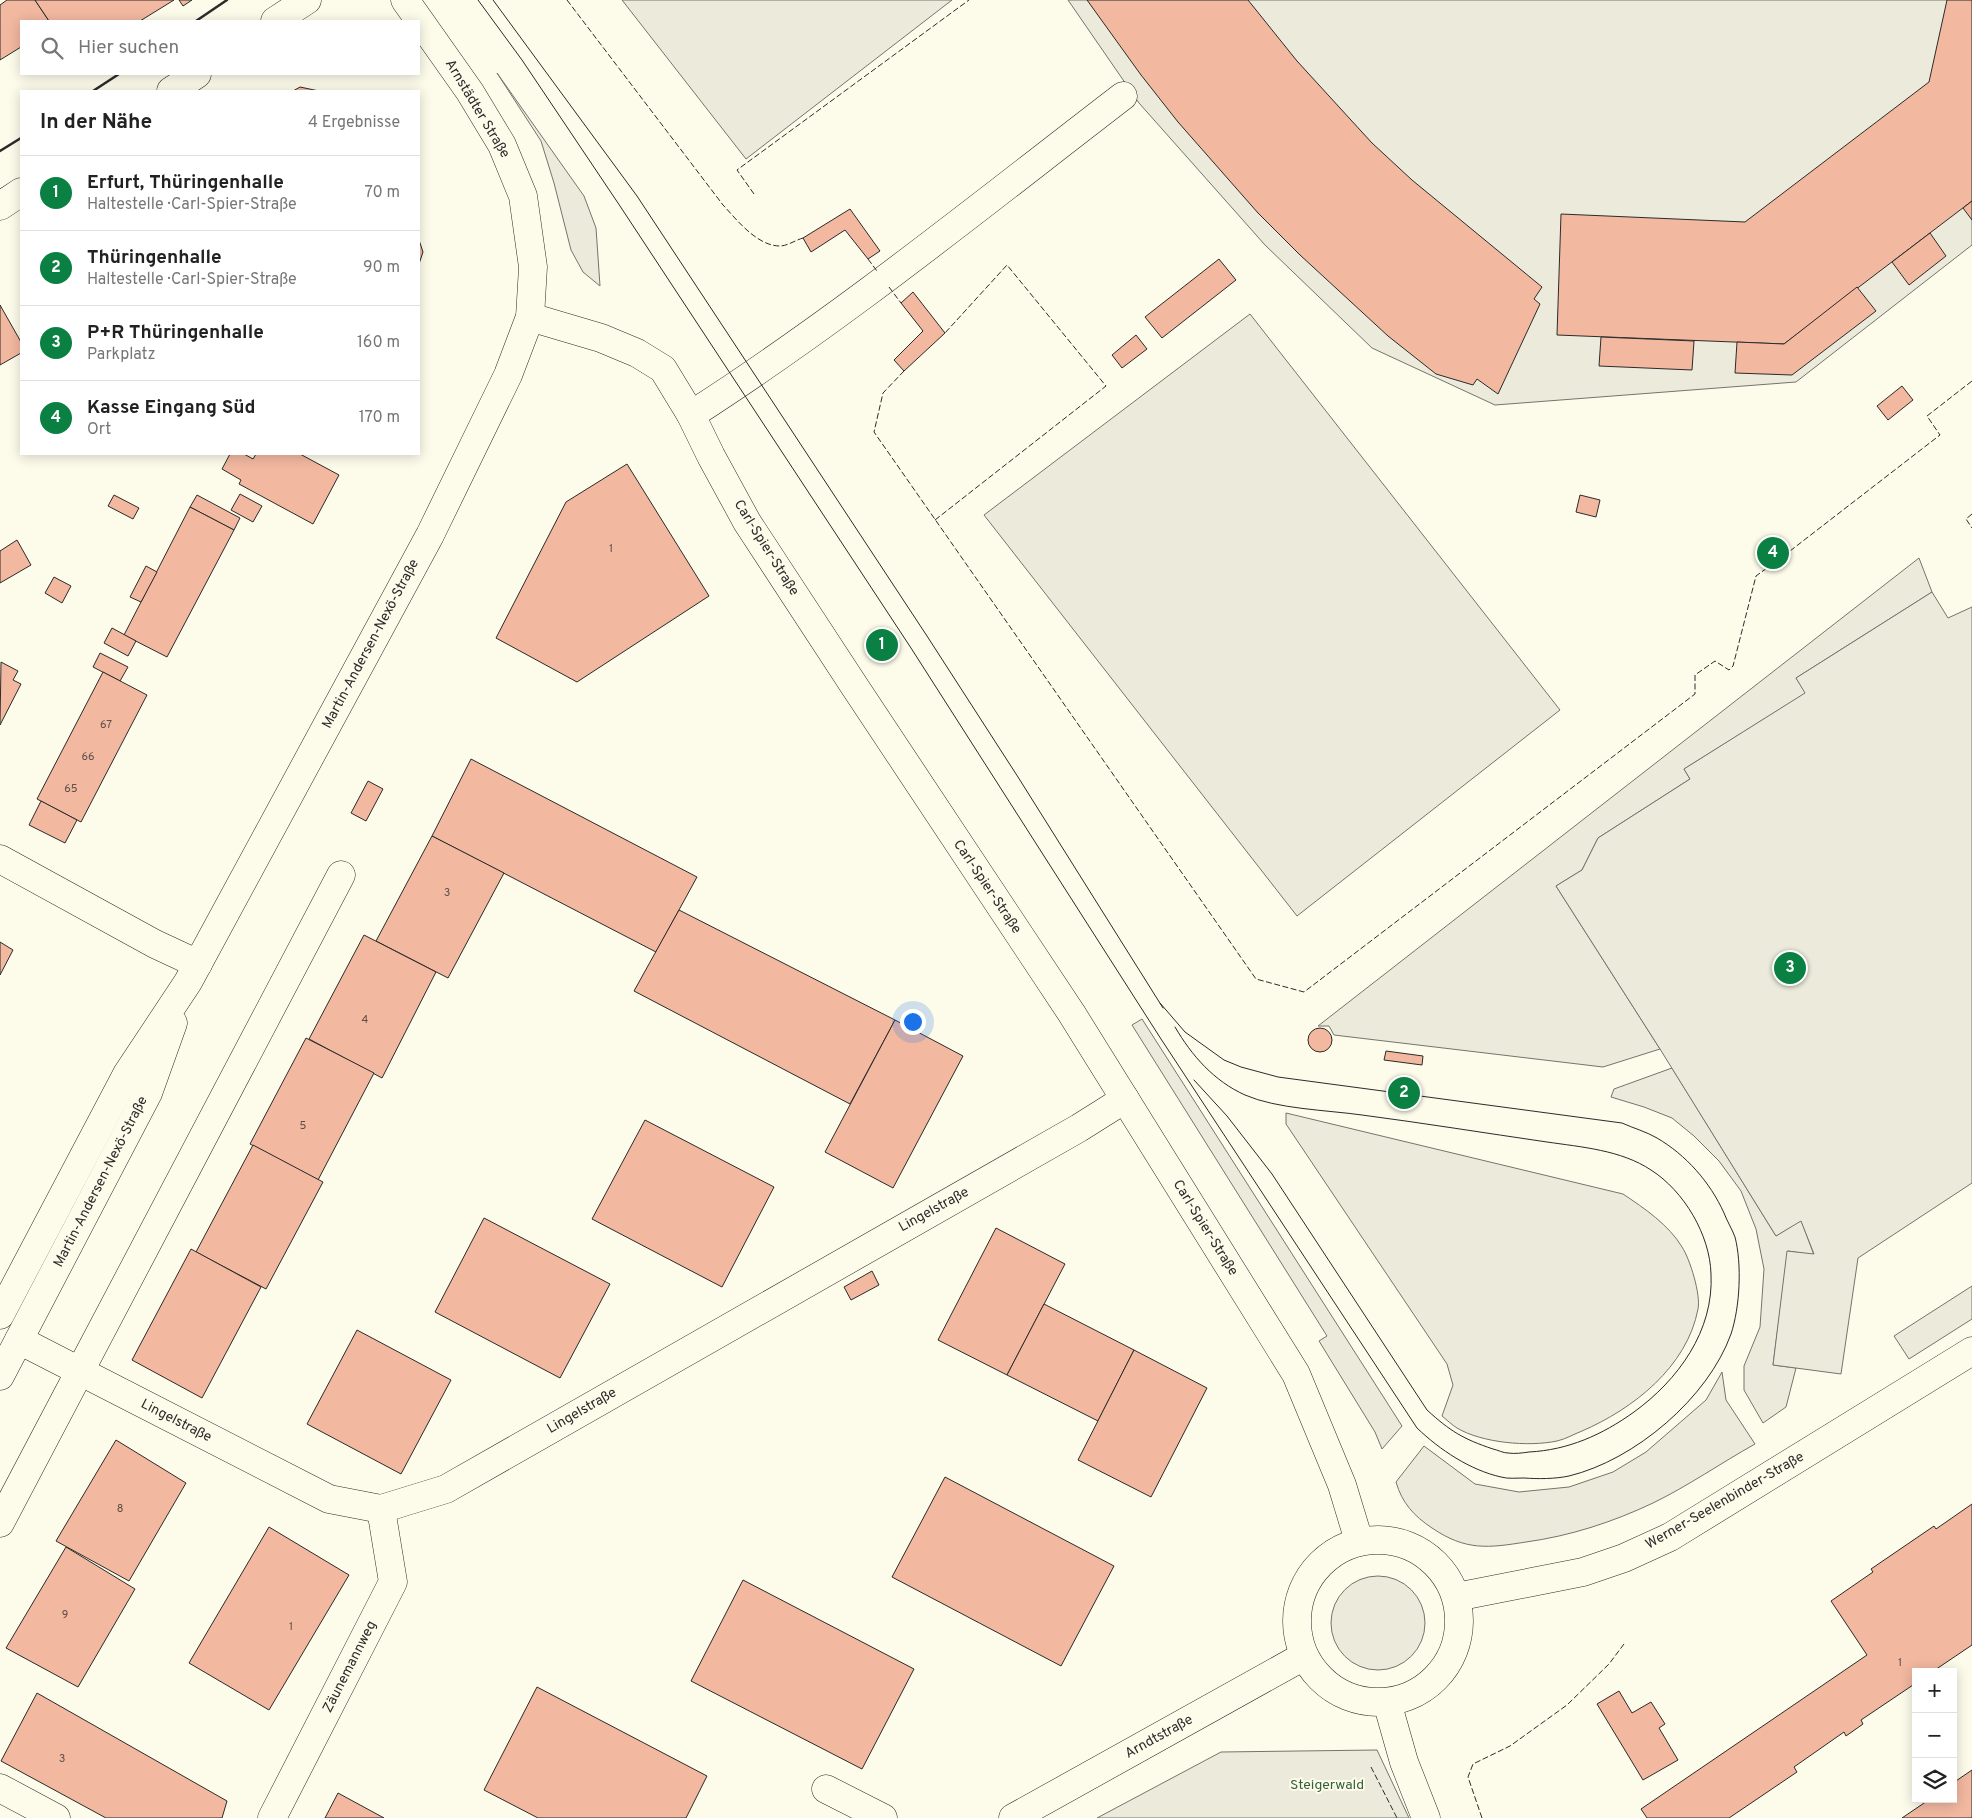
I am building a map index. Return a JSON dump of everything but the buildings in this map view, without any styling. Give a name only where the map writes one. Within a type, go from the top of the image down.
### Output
[{"type":"street","points":[[277,20],[307,0]]},
{"type":"street","name":"Arnstädter Straße","points":[[406,0],[420,20]]},
{"type":"street","name":"Arnstädter Straße","points":[[420,20],[470,92],[502,145],[523,196],[533,267],[530,316]]},
{"type":"street","points":[[173,90],[195,75]]},
{"type":"street","points":[[691,414],[788,349],[884,280],[1123,96]]},
{"type":"street","points":[[0,206],[20,193]]},
{"type":"street","name":"Carl-Spier-Straße","points":[[530,316],[601,338],[637,353],[663,369],[691,414],[711,456],[747,522],[1067,1006],[1296,1374],[1342,1485],[1359,1541]]},
{"type":"street","name":"Martin-Andersen-Nexö-Straße","points":[[0,1315],[127,1074],[193,973],[430,535],[508,375],[530,316]]},
{"type":"street","points":[[0,859],[155,944],[193,973]]},
{"type":"street","points":[[0,1523],[341,875]]},
{"type":"street","name":"Martin-Andersen-Nexö-Straße","points":[[0,1376],[148,1093],[193,973]]},
{"type":"street","name":"Lingelstraße","points":[[19,1340],[329,1499],[381,1509],[446,1489],[1071,1133],[1125,1099]]},
{"type":"street","name":"Werner-Seelenbinder-Straße","points":[[1456,1597],[1584,1572],[1624,1558],[1670,1537],[1972,1351]]},
{"type":"street","name":"Zäunemannweg","points":[[272,1818],[393,1582],[381,1509]]},
{"type":"street","points":[[1380,1539],[1400,1542],[1418,1550],[1435,1562],[1448,1578],[1456,1597],[1459,1614],[1459,1632],[1454,1650],[1440,1674],[1418,1692],[1392,1702],[1364,1702],[1337,1692],[1315,1675],[1301,1650],[1295,1623],[1299,1596],[1312,1570],[1333,1552],[1359,1541],[1380,1539]]},
{"type":"street","name":"Arndtstraße","points":[[1013,1818],[1304,1656]]},
{"type":"street","points":[[1387,1702],[1404,1762],[1426,1818]]},
{"type":"street","points":[[0,1788],[56,1818]]},
{"type":"street","points":[[826,1789],[883,1818]]},
{"type":"green space","points":[[622,0],[952,0],[746,159]]},
{"type":"green space","points":[[1068,0],[1972,0],[1972,245],[1796,382],[1495,405],[1372,348],[1265,245],[1139,103]]},
{"type":"green space","points":[[497,73],[584,196],[596,228],[600,286],[583,272],[571,250],[541,141]]},
{"type":"green space","points":[[1250,314],[1560,710],[1297,916],[984,515]]},
{"type":"green space","points":[[1919,558],[1932,592],[1796,678],[1806,693],[1684,769],[1690,779],[1598,838],[1582,870],[1556,886],[1660,1049],[1603,1067],[1334,1035],[1329,1026],[1318,1026]]},
{"type":"green space","points":[[1142,1019],[1402,1426],[1382,1449],[1375,1432],[1319,1341],[1327,1336],[1132,1025]]},
{"type":"green space","points":[[1672,1068],[1776,1236],[1801,1220],[1814,1255],[1788,1251],[1773,1365],[1796,1368],[1786,1407],[1763,1423],[1744,1390],[1744,1366],[1760,1327],[1764,1269],[1756,1229],[1741,1191],[1719,1161],[1694,1136],[1672,1118],[1611,1097],[1614,1089]]},
{"type":"green space","points":[[1286,1113],[1623,1194],[1670,1231],[1682,1247],[1688,1260],[1694,1277],[1699,1303],[1692,1330],[1682,1349],[1655,1384],[1638,1398],[1601,1422],[1564,1439],[1533,1444],[1506,1442],[1479,1437],[1457,1428],[1442,1416],[1453,1385],[1447,1364],[1286,1124]]},
{"type":"green space","points":[[1722,1372],[1726,1400],[1755,1444],[1666,1496],[1638,1510],[1607,1522],[1575,1532],[1500,1546],[1467,1544],[1444,1535],[1414,1514],[1402,1496],[1396,1482],[1424,1446],[1475,1484],[1519,1492],[1569,1487],[1613,1472],[1646,1452],[1706,1400]]},
{"type":"green space","points":[[1378,1576],[1396,1579],[1411,1590],[1422,1605],[1425,1623],[1422,1641],[1411,1656],[1396,1667],[1378,1670],[1360,1667],[1345,1656],[1334,1641],[1331,1623],[1334,1605],[1345,1590],[1360,1579]]},
{"type":"green space","name":"Steigerwald","points":[[1377,1750],[1409,1818],[1097,1818],[1221,1752]]},
{"type":"shaded area","points":[[1932,592],[1948,618],[1972,607],[1972,1183],[1858,1258],[1841,1374],[1773,1365],[1787,1251],[1814,1254],[1801,1221],[1776,1236],[1556,886],[1582,870],[1598,838],[1690,779],[1684,769],[1805,693],[1796,678]]},
{"type":"shaded area","points":[[1972,1286],[1972,1319],[1909,1359],[1894,1336]]},
{"type":"tram line","points":[[478,0],[522,60],[620,206],[911,648],[1161,1039],[1417,1428],[1435,1444],[1456,1458],[1489,1474],[1504,1478],[1564,1477],[1594,1468],[1619,1456],[1643,1441],[1687,1403],[1705,1381],[1720,1358],[1731,1334],[1738,1299],[1739,1260],[1734,1234],[1712,1191],[1696,1170],[1668,1145],[1653,1136],[1622,1123],[1278,1077],[1241,1067],[1224,1060],[1185,1032],[1160,1003]]},
{"type":"tram line","points":[[493,0],[637,196],[927,636],[1163,1008]]},
{"type":"tram line","points":[[1175,1027],[1196,1058],[1223,1083],[1258,1100],[1287,1106],[1385,1118],[1587,1148],[1627,1158],[1651,1170],[1663,1179],[1684,1202],[1693,1215],[1706,1244],[1711,1274],[1710,1295],[1700,1334],[1678,1369],[1650,1399],[1610,1428],[1584,1440],[1543,1451],[1506,1453],[1457,1434],[1427,1410],[1272,1174],[1227,1116],[1194,1080]]},
{"type":"fence","points":[[567,0],[723,205],[741,225],[763,242],[772,245],[783,246],[803,238]]},
{"type":"fence","points":[[754,194],[737,170],[969,0]]},
{"type":"fence","points":[[868,259],[877,271]]},
{"type":"fence","points":[[935,520],[1106,386],[1007,265],[945,333]]},
{"type":"fence","points":[[889,287],[901,303]]},
{"type":"fence","points":[[904,371],[883,393],[874,432],[1256,979],[1304,992],[1695,694],[1695,675],[1715,661],[1729,670],[1733,666],[1756,576],[1767,568]]},
{"type":"fence","points":[[1790,551],[1940,435],[1927,416],[1972,381]]},
{"type":"fence","points":[[1972,514],[1966,519],[1972,528]]},
{"type":"fence","points":[[1482,1818],[1468,1777],[1473,1764],[1510,1746],[1567,1705],[1609,1664],[1624,1644]]},
{"type":"fence","points":[[1371,1767],[1397,1818]]},
{"type":"wall","points":[[197,20],[227,0]]},
{"type":"wall","points":[[95,90],[117,75]]},
{"type":"wall","points":[[0,151],[20,139]]},
{"type":"place","name":"Kasse Eingang Süd","points":[[1773,553]]},
{"type":"place","name":"Erfurt, Thüringenhalle","points":[[882,645]]},
{"type":"place","name":"P+R Thüringenhalle","points":[[1790,968]]},
{"type":"place","name":"Thüringenhalle","points":[[1404,1093]]}]
